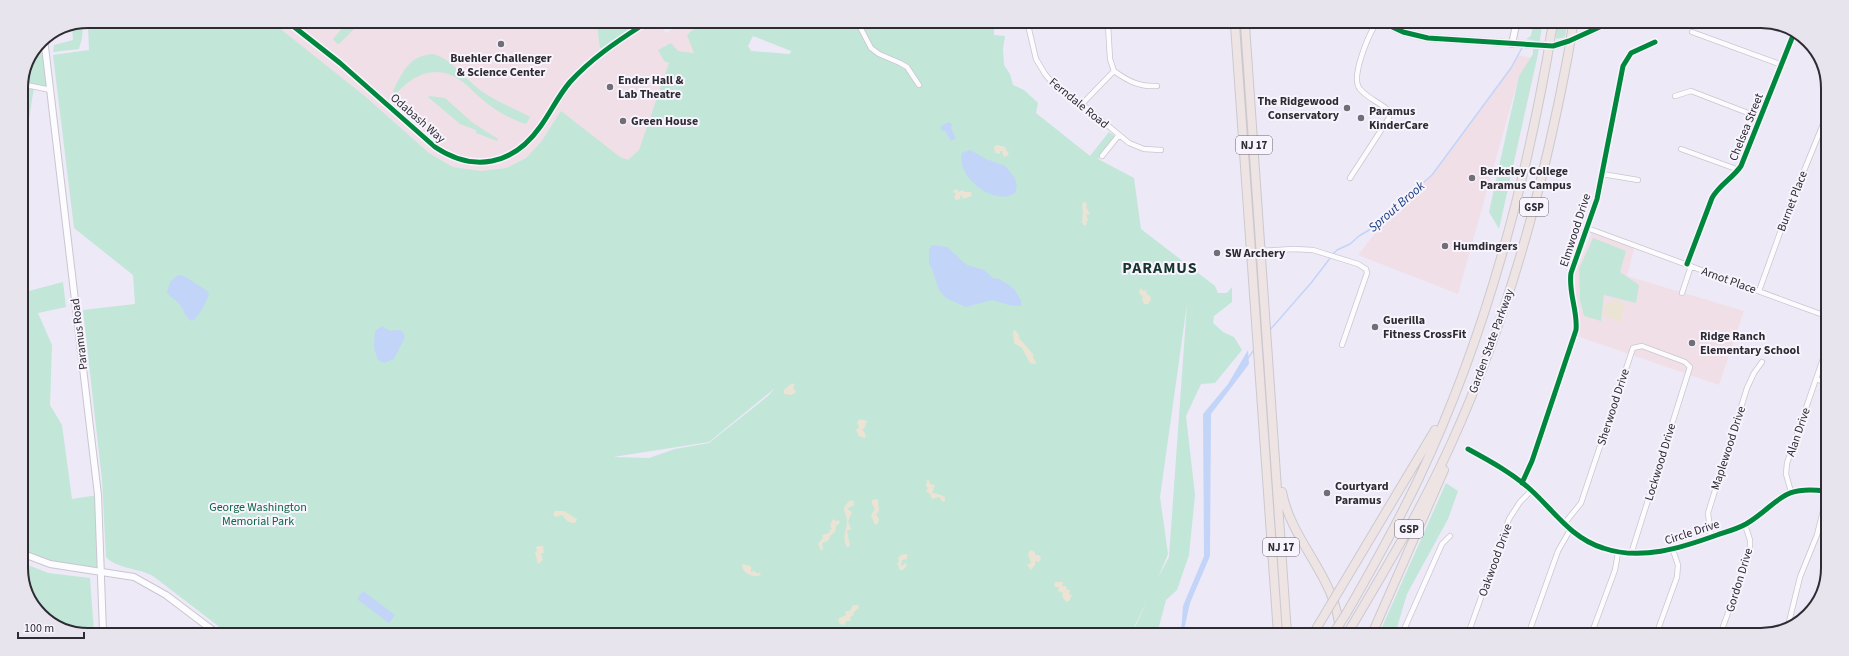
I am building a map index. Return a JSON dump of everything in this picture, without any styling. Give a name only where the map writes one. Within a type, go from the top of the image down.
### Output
[{"type":"highway","name":"NJ 17","points":[[1235,28],[1278,628]]},
{"type":"highway","name":"NJ 17","points":[[1246,28],[1245,36],[1287,628]]},
{"type":"highway","name":"Garden State Parkway","points":[[1338,628],[1387,542],[1412,492],[1457,389],[1484,314],[1508,236],[1529,150],[1552,28]]},
{"type":"highway","name":"Garden State Parkway","points":[[1351,628],[1408,531],[1460,422],[1494,337],[1542,178],[1572,28]]},
{"type":"highway","points":[[1317,628],[1416,464],[1457,389]]},
{"type":"highway","points":[[1375,628],[1447,464],[1460,422]]},
{"type":"highway","points":[[1275,461],[1287,510],[1293,524],[1330,590],[1336,609],[1339,628]]},
{"type":"highway","points":[[1272,540],[1273,628]]},
{"type":"main road","points":[[1394,28],[1403,32],[1428,38],[1531,46],[1559,46],[1598,28]]},
{"type":"main road","points":[[1512,44],[1515,28]]},
{"type":"main road","name":"Paramus Road","points":[[45,47],[96,473],[103,628]]},
{"type":"main road","points":[[28,555],[50,564],[121,574],[144,581],[166,595],[210,628]]},
{"type":"street","name":"Odabash Way","points":[[295,28],[345,68],[435,147],[448,156],[474,163],[490,162],[506,157],[525,145],[540,127],[563,90],[575,77],[610,46],[638,28]]},
{"type":"street","points":[[861,28],[871,48],[879,54],[900,62],[907,67],[919,86]]},
{"type":"street","name":"Ferndale Road","points":[[1029,28],[1033,51],[1045,74],[1055,86],[1082,104],[1119,135],[1136,146],[1149,150],[1161,150]]},
{"type":"street","points":[[1108,28],[1110,59],[1114,72],[1134,84],[1157,86]]},
{"type":"street","points":[[1350,178],[1389,118],[1388,110],[1361,91],[1356,81],[1367,41],[1374,28]]},
{"type":"street","points":[[1692,32],[1782,65]]},
{"type":"street","name":"Chelsea Street","points":[[1682,293],[1689,265],[1712,198],[1721,186],[1739,170],[1792,37]]},
{"type":"street","name":"Elmwood Drive","points":[[1522,483],[1532,461],[1576,330],[1576,316],[1570,278],[1597,199],[1625,61],[1634,51],[1655,42]]},
{"type":"street","points":[[1082,104],[1114,72]]},
{"type":"street","points":[[28,85],[50,90]]},
{"type":"street","points":[[1675,96],[1691,91],[1761,118]]},
{"type":"street","name":"Burnet Place","points":[[1759,291],[1790,204],[1821,129]]},
{"type":"street","points":[[1102,156],[1119,135]]},
{"type":"street","points":[[1681,149],[1739,170]]},
{"type":"street","points":[[1602,174],[1638,180]]},
{"type":"street","name":"Arnot Place","points":[[1587,228],[1821,314]]},
{"type":"street","points":[[1261,251],[1307,249],[1327,254],[1363,267],[1367,273],[1342,345]]},
{"type":"street","name":"Sherwood Drive","points":[[1564,524],[1581,503],[1632,351],[1636,346],[1642,346],[1685,362],[1690,365],[1689,370]]},
{"type":"street","name":"Maplewood Drive","points":[[1711,537],[1708,513],[1747,388],[1754,373],[1762,362]]},
{"type":"street","name":"Alan Drive","points":[[1791,492],[1786,474],[1787,463],[1821,364]]},
{"type":"street","name":"Lockwood Drive","points":[[1631,554],[1689,370]]},
{"type":"street","points":[[1816,379],[1821,381]]},
{"type":"street","name":"Circle Drive","points":[[1468,449],[1494,463],[1522,483],[1570,530],[1594,545],[1631,554],[1673,550],[1745,525],[1780,497],[1791,492],[1803,489],[1821,491]]},
{"type":"street","name":"Oakwood Drive","points":[[1470,628],[1510,519],[1520,502],[1531,491]]},
{"type":"street","points":[[1789,620],[1800,577],[1817,535],[1821,519]]},
{"type":"street","name":"Gordon Drive","points":[[1723,628],[1750,552],[1750,540],[1745,525]]},
{"type":"street","points":[[1530,628],[1558,551],[1570,530]]},
{"type":"street","points":[[1405,628],[1442,544],[1450,536]]},
{"type":"street","points":[[1658,628],[1677,576],[1678,565],[1673,550]]},
{"type":"street","points":[[1594,628],[1615,570],[1618,552]]},
{"type":"shaded area","points":[[280,28],[597,28],[600,49],[603,52],[638,28],[662,28],[666,33],[675,28],[700,28],[694,53],[678,51],[670,63],[639,150],[628,161],[618,156],[561,112],[541,142],[526,158],[506,168],[481,171],[453,167],[429,153],[366,97]]},
{"type":"shaded area","points":[[1518,55],[1531,58],[1519,76],[1458,294],[1358,255],[1398,204],[1432,175],[1511,68]]},
{"type":"shaded area","points":[[1593,230],[1635,245],[1627,276],[1744,311],[1719,385],[1577,336],[1575,273]]},
{"type":"green space","points":[[83,28],[79,49],[53,52],[54,45],[73,40],[72,30]]},
{"type":"green space","name":"George Washington Memorial Park","points":[[88,28],[280,28],[366,97],[429,153],[453,167],[481,171],[506,168],[526,158],[541,142],[561,111],[620,157],[628,160],[639,150],[669,63],[664,61],[658,50],[671,43],[678,51],[694,53],[687,35],[695,28],[994,28],[994,35],[1005,36],[1003,49],[1004,65],[1010,74],[1013,85],[1024,90],[1038,103],[1036,113],[1090,156],[1109,132],[1115,136],[1098,159],[1134,178],[1141,229],[1215,286],[1218,293],[1227,293],[1232,287],[1232,302],[1214,316],[1213,323],[1223,332],[1234,337],[1242,350],[1215,383],[1201,384],[1186,416],[1195,495],[1189,555],[1177,590],[1166,600],[1159,628],[1135,628],[1149,596],[1134,628],[221,628],[153,576],[116,564],[106,557],[102,480],[83,310],[135,304],[133,275],[74,228],[53,55],[89,50]],"holes":[[[753,36],[791,51],[789,54],[751,51],[748,46]],[[1187,304],[1169,557],[1158,578],[1168,554],[1160,497]],[[775,388],[768,396],[709,443],[675,449],[649,458],[613,457],[709,442]]]},
{"type":"green space","points":[[342,28],[355,28],[340,43],[337,44],[333,39]]},
{"type":"green space","points":[[597,28],[634,28],[600,49]]},
{"type":"green space","points":[[1532,28],[1542,28],[1538,54],[1499,229],[1489,212],[1519,76],[1533,54],[1533,40],[1526,39],[1531,36]]},
{"type":"green space","points":[[1557,28],[1566,28],[1565,37],[1556,39]]},
{"type":"green space","points":[[42,51],[46,51],[51,90],[34,87],[28,124],[29,76],[38,55]]},
{"type":"green space","points":[[433,54],[453,65],[488,96],[530,117],[526,124],[514,120],[498,111],[480,98],[463,82],[454,76],[445,73],[427,73],[411,81],[396,94],[393,91],[407,66],[418,58]]},
{"type":"green space","points":[[428,97],[445,98],[473,123],[498,139],[497,141],[476,133],[476,130],[460,124]]},
{"type":"green space","points":[[1593,238],[1626,251],[1620,272],[1639,285],[1636,303],[1604,295],[1601,321],[1584,316],[1580,300],[1579,269]]},
{"type":"green space","points":[[63,282],[66,307],[38,313],[52,345],[50,405],[62,425],[72,499],[98,495],[101,571],[59,565],[28,555],[28,291]]},
{"type":"green space","points":[[1446,483],[1458,491],[1448,519],[1407,594],[1397,628],[1382,628]]},
{"type":"green space","points":[[28,565],[48,573],[90,578],[94,628],[69,625],[51,616],[40,605],[31,587]]},
{"type":"sand","points":[[997,145],[1005,147],[1009,155],[1004,157],[1002,151],[1000,151],[1000,154],[995,153],[994,147]]},
{"type":"sand","points":[[957,189],[959,192],[963,190],[964,192],[971,192],[972,196],[963,199],[961,194],[960,199],[956,200],[954,197],[956,194],[953,191]]},
{"type":"sand","points":[[1085,201],[1087,205],[1086,207],[1090,214],[1086,215],[1088,220],[1086,222],[1087,224],[1084,226],[1082,222],[1082,204]]},
{"type":"sand","points":[[1140,288],[1144,291],[1147,289],[1146,293],[1150,296],[1151,300],[1148,304],[1144,304],[1142,299],[1143,297],[1139,293]]},
{"type":"sand","points":[[1617,300],[1625,304],[1621,318],[1622,322],[1620,323],[1617,320],[1603,315],[1606,304]]},
{"type":"sand","points":[[1015,330],[1019,335],[1019,338],[1033,354],[1035,364],[1030,363],[1022,348],[1014,343],[1013,332]]},
{"type":"sand","points":[[792,383],[795,385],[793,388],[796,392],[792,395],[784,394],[784,390]]},
{"type":"sand","points":[[860,419],[867,421],[864,429],[862,429],[866,435],[865,438],[859,436],[856,430],[859,427],[857,422]]},
{"type":"sand","points":[[927,480],[929,480],[930,484],[935,485],[932,493],[945,497],[945,501],[943,502],[939,497],[932,499],[930,494],[926,491],[928,488],[926,486]]},
{"type":"sand","points":[[878,499],[879,511],[876,515],[879,519],[878,523],[875,525],[871,515],[875,509],[872,504],[872,500]]},
{"type":"sand","points":[[852,500],[854,505],[847,509],[852,512],[848,521],[851,529],[847,531],[850,546],[847,547],[844,540],[847,518],[844,508],[848,502]]},
{"type":"sand","points":[[555,511],[564,511],[577,519],[575,523],[569,522],[562,515],[556,517],[553,514]]},
{"type":"sand","points":[[833,519],[836,521],[839,520],[840,523],[836,526],[835,532],[831,535],[828,541],[822,543],[823,550],[821,550],[818,544],[823,538],[822,535],[829,533],[832,529],[830,526]]},
{"type":"sand","points":[[543,546],[544,553],[541,554],[543,560],[538,564],[535,552],[537,551],[536,547]]},
{"type":"sand","points":[[1030,550],[1035,552],[1035,555],[1039,555],[1041,558],[1039,562],[1035,561],[1035,565],[1031,570],[1027,565],[1031,563],[1028,554]]},
{"type":"sand","points":[[907,554],[907,559],[902,560],[901,566],[906,563],[907,565],[903,570],[899,570],[899,566],[897,565],[899,561],[898,558],[901,555]]},
{"type":"sand","points":[[742,564],[751,566],[751,572],[755,571],[761,575],[755,576],[746,573]]},
{"type":"sand","points":[[1055,582],[1063,582],[1062,586],[1066,586],[1067,590],[1070,590],[1069,594],[1072,595],[1069,601],[1066,602],[1062,596],[1063,593],[1058,591],[1059,587],[1054,586]]},
{"type":"sand","points":[[858,605],[859,608],[854,612],[853,616],[851,616],[850,621],[846,621],[844,625],[840,624],[838,621],[839,618],[846,615],[845,612],[851,610],[852,606]]},
{"type":"water","points":[[949,122],[952,124],[951,128],[956,138],[951,141],[945,131],[941,130],[941,126]]},
{"type":"water","points":[[970,150],[986,159],[1005,166],[1015,178],[1017,187],[1015,193],[1006,196],[997,196],[987,193],[978,187],[964,171],[961,162],[962,153]]},
{"type":"water","points":[[932,245],[947,247],[967,265],[984,270],[993,278],[999,279],[1009,285],[1014,289],[1021,300],[1021,306],[1009,305],[992,300],[966,307],[946,298],[939,290],[929,264],[929,249]]},
{"type":"water","points":[[178,275],[184,276],[209,292],[203,308],[192,321],[186,316],[179,304],[167,292],[170,282]]},
{"type":"water","points":[[382,326],[390,331],[402,331],[405,337],[394,359],[384,363],[378,360],[374,348],[375,331]]},
{"type":"water","points":[[1248,350],[1249,364],[1211,414],[1210,556],[1190,603],[1184,628],[1181,628],[1183,606],[1204,556],[1203,414],[1228,384]]},
{"type":"water","points":[[363,591],[395,615],[389,623],[357,599]]},
{"type":"waterway","name":"Sprout Brook","points":[[1333,254],[1379,224],[1389,212],[1432,175],[1511,68],[1523,46]]},
{"type":"waterway","name":"Sprout Brook","points":[[1269,331],[1311,283],[1331,257]]},
{"type":"waterway","name":"Sprout Brook","points":[[1248,358],[1254,350]]},
{"type":"cycle path","points":[[296,28],[340,63],[435,147],[464,160],[478,162],[492,161],[505,157],[518,150],[540,127],[570,82],[604,51],[638,28]]},
{"type":"cycle path","points":[[1394,28],[1403,32],[1428,38],[1553,46],[1569,41],[1597,28]]},
{"type":"cycle path","points":[[1687,264],[1712,198],[1718,189],[1741,166],[1792,37]]},
{"type":"cycle path","points":[[1522,483],[1532,461],[1576,330],[1576,316],[1570,280],[1571,273],[1597,199],[1623,66],[1631,53],[1655,42]]},
{"type":"cycle path","points":[[1468,449],[1501,468],[1524,484],[1581,538],[1603,548],[1617,552],[1646,553],[1689,544],[1743,526],[1781,498],[1789,494],[1798,491],[1821,491]]},
{"type":"place","name":"Buehler Challenger & Science Center","points":[[501,44]]},
{"type":"place","name":"Ender Hall & Lab Theatre","points":[[610,87]]},
{"type":"place","name":"The Ridgewood Conservatory","points":[[1347,108]]},
{"type":"place","name":"Paramus KinderCare","points":[[1361,118]]},
{"type":"place","name":"Green House","points":[[623,121]]},
{"type":"place","name":"Berkeley College Paramus Campus","points":[[1472,178]]},
{"type":"place","name":"Humdingers","points":[[1445,246]]},
{"type":"place","name":"SW Archery","points":[[1217,253]]},
{"type":"place","name":"Guerilla Fitness CrossFit","points":[[1375,327]]},
{"type":"place","name":"Ridge Ranch Elementary School","points":[[1692,343]]},
{"type":"place","name":"Courtyard Paramus","points":[[1327,493]]},
{"type":"district","name":"PARAMUS","points":[[1160,267]]}]
